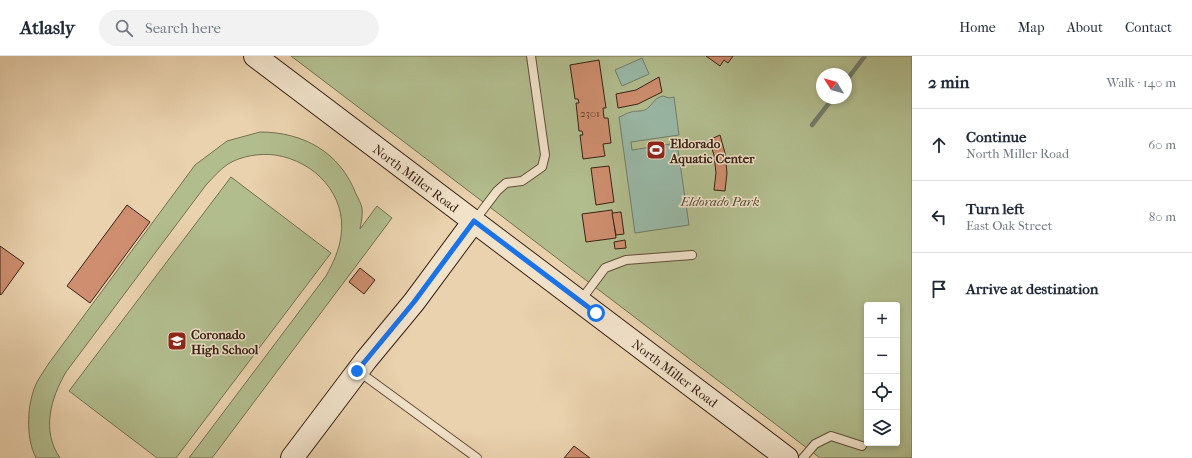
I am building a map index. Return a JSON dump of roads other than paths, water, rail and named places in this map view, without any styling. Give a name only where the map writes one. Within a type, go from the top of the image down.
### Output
[{"type":"street","name":"North Miller Road","points":[[266,61],[787,458]]},
{"type":"street","points":[[292,458],[357,371],[414,302],[474,221]]},
{"type":"lane","points":[[474,221],[497,191],[506,184],[522,181],[542,167],[545,155],[531,56]]},
{"type":"lane","points":[[580,301],[605,268],[626,260],[692,256]]},
{"type":"lane","points":[[357,371],[477,458]]},
{"type":"lane","points":[[804,458],[815,444],[831,436],[862,446]]},
{"type":"waterway","points":[[852,73],[865,56]]},
{"type":"waterway","points":[[812,125],[828,104]]},
{"type":"place","name":"Eldorado Aquatic Center","points":[[656,150]]},
{"type":"place","name":"Coronado High School","points":[[177,341]]},
{"type":"park label","name":"Eldorado Park","points":[[720,201]]}]
